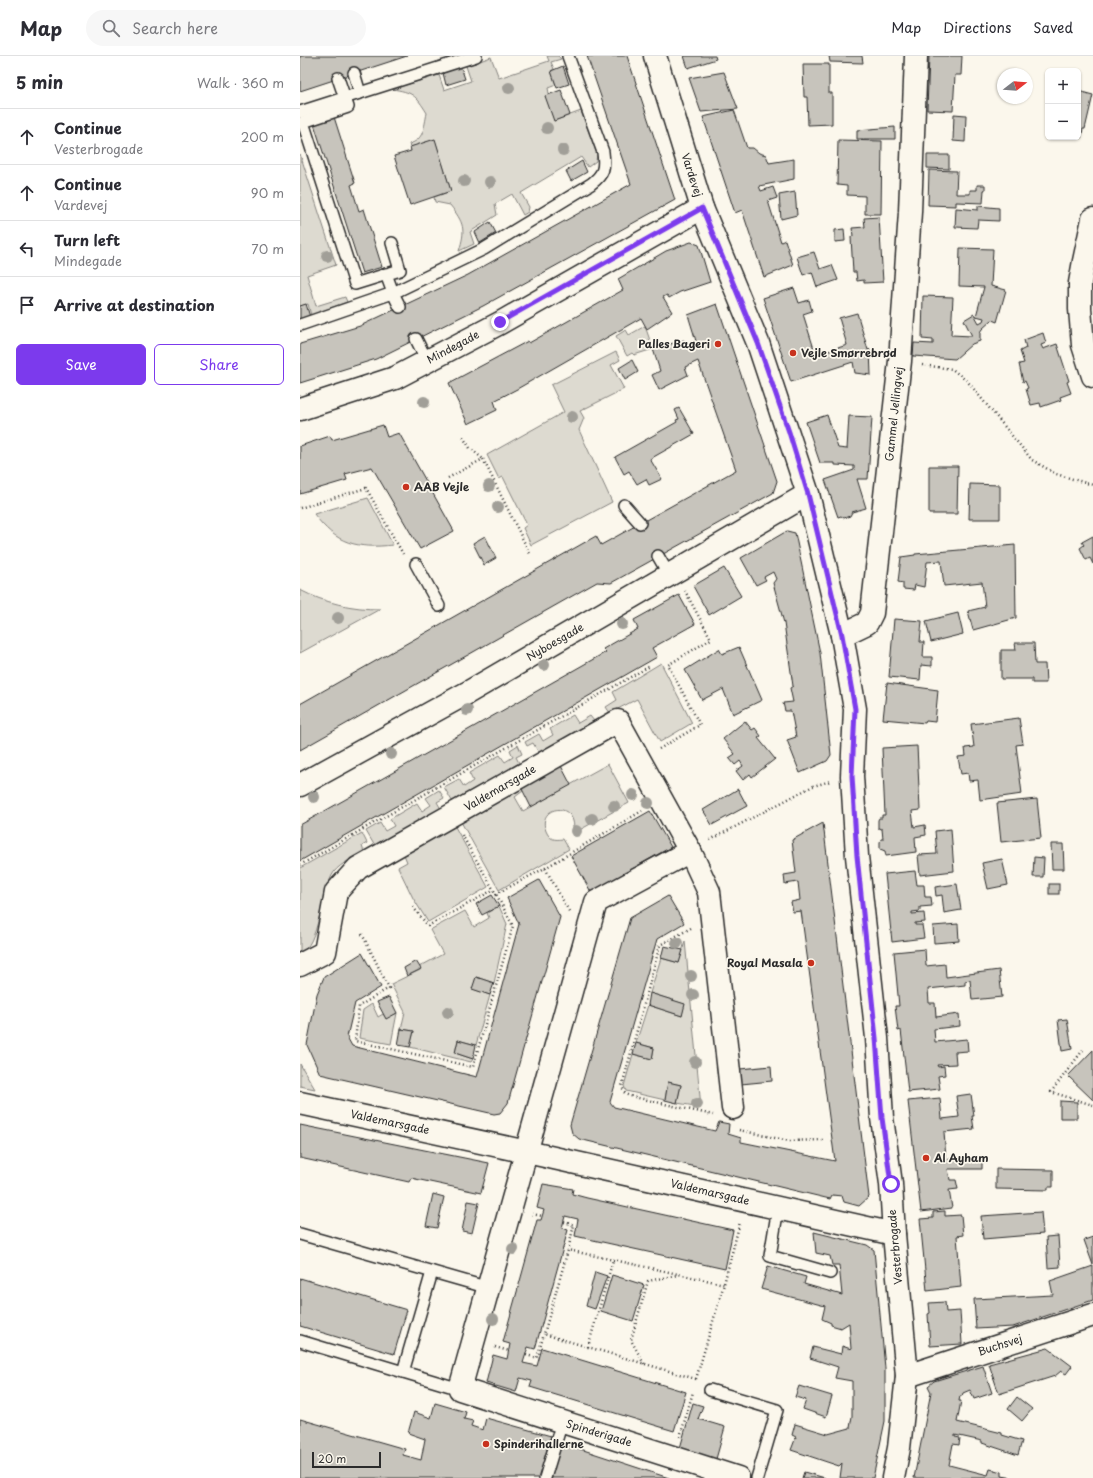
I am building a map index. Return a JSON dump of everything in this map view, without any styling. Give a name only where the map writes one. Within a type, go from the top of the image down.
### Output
[{"type":"street","name":"Vardevej","points":[[654,56],[702,208],[758,343],[808,494]]},
{"type":"street","name":"Gammel Jellingvej","points":[[842,635],[867,623],[872,613],[900,362],[910,212],[916,56]]},
{"type":"street","name":"Mindegade","points":[[300,409],[395,378],[500,322],[702,208]]},
{"type":"street","points":[[1093,219],[1082,268],[1080,283],[1080,309],[1083,345],[1093,376]]},
{"type":"street","name":"Nyboesgade","points":[[300,785],[467,693],[808,494]]},
{"type":"street","name":"Vesterbrogade","points":[[808,494],[842,635],[855,709],[852,776],[857,856],[876,1038],[882,1118],[891,1184],[907,1376],[900,1448],[893,1478]]},
{"type":"street","name":"Valdemarsgade","points":[[300,965],[325,952],[336,892],[358,868],[618,721],[690,851],[709,892],[729,1118]]},
{"type":"street","points":[[460,1389],[596,902],[690,851]]},
{"type":"street","name":"Valdemarsgade","points":[[300,1103],[746,1200],[894,1234]]},
{"type":"street","name":"Buchsvej","points":[[907,1376],[1093,1315]]},
{"type":"street","name":"Spinderigade","points":[[460,1389],[738,1478]]},
{"type":"lane","points":[[300,112],[476,56]]},
{"type":"lane","points":[[300,326],[393,293],[484,249],[591,184],[602,173],[604,164],[603,152],[568,56]]},
{"type":"lane","points":[[354,73],[360,93]]},
{"type":"lane","points":[[338,78],[348,107],[303,122],[355,284],[400,270],[392,243]]},
{"type":"lane","points":[[386,274],[400,307]]},
{"type":"lane","points":[[416,339],[427,361]]},
{"type":"lane","points":[[624,505],[640,523]]},
{"type":"lane","points":[[658,556],[672,574]]},
{"type":"lane","points":[[411,562],[439,606]]},
{"type":"lane","points":[[778,1208],[770,1256],[830,1273]]},
{"type":"lane","points":[[300,1234],[489,1288]]},
{"type":"lane","points":[[403,1372],[432,1272]]},
{"type":"lane","points":[[300,1341],[460,1389]]},
{"type":"lane","points":[[710,1390],[778,1410],[758,1478]]},
{"type":"lane","points":[[544,1478],[562,1422]]},
{"type":"path","points":[[900,362],[952,369],[968,382],[1032,460],[1056,474],[1093,485]]},
{"type":"path","points":[[463,437],[470,448],[483,459],[531,556]]},
{"type":"path","points":[[448,478],[483,459]]},
{"type":"path","points":[[300,508],[366,488],[411,562]]},
{"type":"path","points":[[640,760],[700,726],[668,665],[711,639],[672,574]]},
{"type":"path","points":[[300,865],[650,666]]},
{"type":"path","points":[[690,851],[813,786],[852,776]]},
{"type":"path","points":[[496,894],[545,868],[662,800]]},
{"type":"path","points":[[362,934],[389,988],[359,1006],[354,1041],[473,1067],[513,926],[451,816]]},
{"type":"path","points":[[545,868],[572,917],[589,928]]},
{"type":"path","points":[[413,907],[428,926],[493,890]]},
{"type":"path","points":[[712,916],[660,945],[622,1086],[625,1094],[729,1118],[789,1141],[823,1140]]},
{"type":"path","points":[[1083,1050],[1051,1092],[1093,1105]]},
{"type":"path","points":[[674,1457],[724,1284],[746,1200]]},
{"type":"path","points":[[526,1355],[537,1358],[568,1250],[574,1225],[564,1222]]},
{"type":"path","points":[[568,1250],[724,1284]]},
{"type":"path","points":[[588,1347],[613,1260]]},
{"type":"path","points":[[644,1364],[631,1340],[648,1281],[681,1275]]},
{"type":"path","points":[[544,1334],[696,1379]]},
{"type":"shaded area","points":[[547,56],[558,56],[561,59],[551,62],[554,69],[551,71],[556,85],[548,88],[554,121],[581,111],[597,154],[596,161],[588,167],[581,157],[521,193],[529,207],[528,212],[523,215],[512,194],[495,204],[497,215],[470,232],[474,244],[459,251],[463,237],[461,222],[450,205],[435,202],[434,197],[451,191],[435,140],[410,147],[409,144],[414,142],[420,136],[424,128],[427,113],[420,102],[413,95],[404,91],[392,89],[439,75],[444,90],[471,81],[466,66],[491,57],[499,78],[549,61]]},
{"type":"shaded area","points":[[300,154],[336,265],[307,275],[316,306],[345,297],[347,302],[311,315],[308,304],[300,306]]},
{"type":"shaded area","points":[[645,326],[653,349],[634,355],[632,353],[627,356],[616,336],[626,330],[629,335]]},
{"type":"shaded area","points":[[616,352],[620,360],[611,365],[624,389],[580,411],[584,418],[579,430],[612,502],[531,545],[523,528],[527,525],[503,477],[499,479],[487,455],[564,412],[551,385]]},
{"type":"shaded area","points":[[368,498],[393,545],[369,546],[348,542],[331,532],[314,514]]},
{"type":"shaded area","points":[[300,590],[329,602],[359,608],[380,609],[300,653]]},
{"type":"shaded area","points":[[661,663],[692,723],[660,742],[637,699],[610,713],[606,707],[617,700],[613,692]]},
{"type":"shaded area","points":[[573,715],[578,723],[590,716],[594,721],[539,753],[533,743],[527,746],[525,742],[539,734],[543,741],[553,735],[550,729]]},
{"type":"shaded area","points":[[518,745],[522,754],[516,757],[519,763],[452,801],[444,787],[459,779],[464,787],[473,781],[469,773],[500,755],[505,762],[513,757],[510,750]]},
{"type":"shaded area","points":[[608,764],[629,803],[574,833],[573,822],[570,815],[565,811],[554,810],[549,813],[544,823],[546,831],[553,839],[563,839],[569,849],[499,890],[460,820],[521,787],[523,791],[515,797],[523,811]]},
{"type":"shaded area","points":[[439,790],[444,798],[437,802],[441,809],[376,848],[366,831],[380,823],[385,831],[394,826],[390,819],[417,803],[422,811],[431,805],[426,798]]},
{"type":"shaded area","points":[[453,823],[488,887],[428,922],[413,898],[398,867],[407,862],[403,852]]},
{"type":"shaded area","points":[[362,833],[367,843],[362,846],[364,852],[344,863],[334,872],[326,892],[312,940],[300,953],[300,868]]},
{"type":"shaded area","points":[[499,906],[507,924],[494,983],[476,977],[473,989],[490,995],[476,1045],[458,1040],[455,1053],[473,1059],[471,1062],[410,1047],[414,1031],[401,1029],[405,1012],[391,984],[420,970],[419,967],[443,954],[430,930],[465,911],[474,927],[489,918],[487,913]]},
{"type":"shaded area","points":[[685,941],[701,1107],[677,1103],[681,1085],[668,1082],[665,1100],[626,1091],[624,1086],[633,1054],[652,1059],[654,1048],[636,1043],[648,1005],[682,1016],[684,1004],[650,993],[661,958],[679,963]]},
{"type":"shaded area","points":[[372,1004],[378,1017],[383,1014],[386,1018],[397,1013],[391,1044],[359,1038],[363,1010]]},
{"type":"shaded area","points":[[300,1064],[315,1089],[300,1086]]},
{"type":"building","points":[[300,56],[407,56],[300,91]]},
{"type":"building","points":[[587,56],[627,56],[675,200],[483,306],[376,359],[300,383],[300,344],[360,326],[468,275],[631,184]]},
{"type":"building","points":[[684,56],[715,56],[716,59],[688,68]]},
{"type":"building","points":[[829,56],[862,56],[863,63],[830,62]]},
{"type":"building","points":[[929,56],[962,56],[961,75],[955,75],[953,111],[927,110]]},
{"type":"building","points":[[803,64],[829,64],[829,93],[832,93],[832,124],[808,125],[807,97],[804,97]]},
{"type":"building","points":[[563,66],[569,84],[557,88],[551,71]]},
{"type":"building","points":[[461,67],[465,79],[446,85],[443,73]]},
{"type":"building","points":[[724,72],[738,109],[701,112],[689,78]]},
{"type":"building","points":[[561,90],[570,115],[554,121],[545,96]]},
{"type":"building","points":[[1081,92],[1093,95],[1085,129],[1083,129],[1081,138]]},
{"type":"building","points":[[734,110],[747,148],[753,148],[759,153],[766,155],[769,163],[794,159],[794,179],[759,186],[761,191],[773,187],[777,198],[768,201],[781,242],[785,240],[793,265],[764,277],[742,210],[735,213],[703,117]]},
{"type":"building","points":[[954,114],[966,115],[965,142],[953,141]]},
{"type":"building","points":[[334,117],[355,183],[351,185],[359,211],[364,209],[382,267],[362,273],[314,124]]},
{"type":"building","points":[[895,127],[895,139],[857,139],[857,130]]},
{"type":"building","points":[[435,139],[451,191],[410,205],[394,156],[411,151],[410,147]]},
{"type":"building","points":[[838,140],[882,141],[881,214],[865,214],[865,196],[847,195],[847,186],[837,185]]},
{"type":"building","points":[[927,155],[949,155],[949,169],[927,168]]},
{"type":"building","points":[[582,161],[587,172],[571,181],[566,171]]},
{"type":"building","points":[[929,170],[957,171],[956,194],[970,194],[970,190],[977,190],[977,185],[985,185],[983,203],[956,202],[956,206],[928,205]]},
{"type":"building","points":[[795,192],[797,215],[781,219],[779,195]]},
{"type":"building","points":[[978,206],[999,208],[999,221],[978,220],[977,228],[955,227],[956,208],[978,210]]},
{"type":"building","points":[[879,217],[883,282],[864,283],[864,280],[857,281],[856,272],[853,272],[851,237],[853,236],[852,228],[865,227],[864,218]]},
{"type":"building","points":[[490,222],[496,233],[480,243],[475,232]]},
{"type":"building","points":[[844,229],[845,241],[835,242],[835,230]]},
{"type":"building","points":[[691,242],[699,245],[710,282],[680,292],[669,298],[667,295],[663,297],[672,312],[647,329],[641,318],[494,401],[497,410],[468,424],[449,383],[528,341],[529,343],[623,290],[618,279],[666,251]]},
{"type":"building","points":[[960,248],[993,249],[991,286],[1006,290],[997,322],[992,320],[980,332],[980,341],[972,344],[955,359],[913,356],[914,343],[933,344],[933,340],[922,339],[923,296],[953,297],[951,335],[972,336],[964,320],[974,314],[979,323],[983,321],[984,318],[976,316],[984,287],[959,286]]},
{"type":"building","points":[[814,252],[820,269],[832,265],[838,280],[817,287],[812,272],[803,275],[797,257]]},
{"type":"building","points":[[794,288],[799,303],[809,300],[812,311],[803,314],[816,355],[847,345],[839,318],[857,313],[868,350],[870,349],[871,375],[855,373],[853,362],[791,382],[763,298]]},
{"type":"building","points":[[306,304],[310,317],[300,320],[300,306]]},
{"type":"building","points":[[717,304],[777,481],[773,493],[611,583],[597,582],[300,750],[300,704],[596,536],[601,545],[736,470],[698,361],[685,367],[688,375],[659,390],[652,375],[660,371],[653,349],[684,340],[685,345],[696,341],[688,315]]},
{"type":"building","points":[[1043,333],[1046,343],[1041,345],[1043,349],[1057,344],[1069,381],[1067,382],[1071,393],[1060,397],[1061,400],[1041,407],[1040,403],[1031,405],[1026,389],[1028,388],[1025,381],[1023,382],[1019,364],[1024,363],[1020,351],[1026,348],[1024,340]]},
{"type":"building","points":[[632,360],[638,372],[625,380],[619,368]]},
{"type":"building","points":[[679,408],[694,434],[650,459],[662,479],[649,485],[646,479],[637,484],[629,471],[624,474],[615,457],[677,422],[676,420],[679,419],[675,410]]},
{"type":"building","points":[[827,415],[838,448],[847,449],[849,416],[872,417],[868,479],[857,479],[866,508],[852,512],[850,516],[844,518],[841,516],[838,517],[825,480],[854,470],[854,466],[835,465],[835,463],[820,463],[806,422]]},
{"type":"building","name":"AAB Vejle","points":[[383,425],[387,437],[399,433],[454,531],[420,549],[372,467],[345,474],[347,480],[300,494],[300,446],[330,436],[332,440]]},
{"type":"building","points":[[929,466],[958,466],[957,514],[929,514]]},
{"type":"building","points":[[970,484],[1000,485],[1000,519],[969,519]]},
{"type":"building","points":[[787,531],[795,533],[820,653],[831,755],[827,761],[800,773],[787,740],[796,737],[791,711],[785,711],[783,703],[793,702],[790,688],[793,686],[784,623],[773,583],[776,579],[773,572],[764,577],[766,580],[756,585],[741,558]]},
{"type":"building","points":[[485,536],[496,558],[484,565],[473,543]]},
{"type":"building","points":[[1093,536],[1093,564],[1090,558],[1086,560],[1080,548],[1084,545],[1082,542]]},
{"type":"building","points":[[1015,545],[1016,618],[973,630],[968,611],[985,607],[982,582],[944,586],[941,561],[927,562],[924,587],[915,585],[914,590],[903,589],[903,583],[898,582],[901,557],[915,554]]},
{"type":"building","points":[[724,568],[741,596],[709,615],[693,586]]},
{"type":"building","points":[[679,595],[695,624],[652,648],[657,657],[300,861],[300,825],[606,652],[603,649],[638,629],[634,620]]},
{"type":"building","points":[[958,613],[963,634],[931,642],[926,621]]},
{"type":"building","points":[[894,619],[922,621],[920,642],[924,642],[923,657],[932,657],[932,666],[921,665],[920,680],[889,677]]},
{"type":"building","points":[[1015,643],[1034,643],[1035,664],[1045,664],[1046,683],[1032,683],[1032,679],[1001,679],[1001,650],[1016,650]]},
{"type":"building","points":[[739,647],[762,700],[733,714],[723,689],[702,700],[685,670],[719,649],[722,654]]},
{"type":"building","points":[[887,683],[938,690],[935,722],[926,721],[925,723],[883,719]]},
{"type":"building","points":[[1019,718],[1023,744],[1016,745],[1022,794],[980,800],[978,780],[969,781],[968,773],[961,774],[958,757],[966,756],[965,748],[974,747],[971,724]]},
{"type":"building","points":[[745,721],[752,730],[755,728],[761,736],[758,738],[775,759],[752,777],[750,774],[743,780],[736,771],[743,766],[740,761],[735,765],[729,758],[735,754],[723,739]]},
{"type":"building","points":[[917,746],[920,810],[912,811],[914,827],[925,825],[926,835],[915,837],[916,852],[886,856],[885,851],[880,849],[880,842],[881,839],[883,839],[882,829],[878,828],[879,818],[882,818],[882,815],[885,815],[882,748]]},
{"type":"building","points":[[560,764],[571,785],[531,807],[521,787]]},
{"type":"building","points":[[738,789],[747,806],[712,825],[703,810]]},
{"type":"building","points":[[1037,799],[1041,838],[1001,842],[997,803]]},
{"type":"building","points":[[650,811],[671,847],[591,892],[571,856]]},
{"type":"building","points":[[823,823],[869,1197],[859,1206],[844,1202],[842,1196],[832,1195],[830,1199],[579,1139],[572,1133],[570,1125],[630,918],[668,896],[684,923],[657,939],[610,1102],[614,1107],[715,1131],[719,1122],[729,1124],[728,1134],[741,1138],[741,1142],[835,1161],[801,911],[793,912],[791,902],[800,900],[798,882],[785,884],[784,875],[796,873],[792,840]]},
{"type":"building","points":[[951,829],[954,871],[920,875],[918,855],[937,854],[935,831]]},
{"type":"building","points":[[1051,844],[1063,844],[1064,869],[1052,869]]},
{"type":"building","points":[[1034,857],[1044,858],[1043,877],[1033,877]]},
{"type":"building","points":[[1002,859],[1008,885],[988,889],[982,863]]},
{"type":"building","points":[[915,871],[917,885],[924,885],[925,897],[931,897],[932,906],[920,907],[920,911],[912,912],[912,914],[924,913],[925,922],[915,923],[915,925],[922,925],[924,938],[892,942],[885,874]]},
{"type":"building","points":[[539,880],[560,917],[508,1103],[500,1113],[494,1114],[320,1074],[307,1045],[317,994],[324,977],[362,953],[381,987],[355,1003],[347,1037],[352,1046],[477,1077],[519,924],[507,898]]},
{"type":"building","points":[[957,884],[961,910],[944,913],[942,895],[936,896],[935,887]]},
{"type":"building","points":[[1049,884],[1059,884],[1059,894],[1049,894]]},
{"type":"building","points":[[492,895],[499,906],[482,915],[476,904]]},
{"type":"building","points":[[958,924],[959,941],[934,943],[933,926]]},
{"type":"building","points":[[664,946],[683,950],[679,963],[661,958]]},
{"type":"building","points":[[925,949],[926,966],[945,964],[946,977],[999,970],[1002,997],[972,1000],[970,980],[965,981],[965,985],[928,989],[929,1003],[935,1003],[936,1017],[959,1014],[960,1026],[934,1029],[935,1042],[967,1039],[968,1051],[955,1052],[956,1064],[937,1065],[938,1067],[944,1066],[945,1075],[938,1076],[940,1089],[908,1092],[901,1030],[898,1031],[895,1006],[899,1006],[894,952]]},
{"type":"building","points":[[416,961],[421,969],[407,976],[404,968]]},
{"type":"building","points":[[476,977],[494,983],[490,995],[472,989]]},
{"type":"building","points":[[650,993],[685,1004],[682,1016],[648,1005]]},
{"type":"building","points":[[389,997],[397,1013],[386,1019],[377,1002]]},
{"type":"building","points":[[1067,1019],[1072,1049],[1062,1051],[1058,1020]]},
{"type":"building","points":[[401,1029],[414,1031],[410,1047],[398,1045]]},
{"type":"building","points":[[458,1040],[476,1045],[473,1059],[455,1053]]},
{"type":"building","points":[[636,1043],[654,1048],[652,1059],[633,1054]]},
{"type":"building","points":[[1093,1050],[1093,1100],[1068,1076]]},
{"type":"building","points":[[771,1066],[772,1081],[741,1084],[740,1069]]},
{"type":"building","points":[[668,1082],[681,1085],[677,1103],[665,1100]]},
{"type":"building","points":[[971,1094],[974,1129],[944,1132],[946,1159],[982,1159],[982,1169],[948,1169],[950,1180],[956,1180],[958,1189],[949,1190],[952,1208],[921,1212],[908,1101],[940,1098],[942,1119],[959,1117],[956,1096]]},
{"type":"building","points":[[1060,1101],[1077,1102],[1077,1118],[1060,1118]]},
{"type":"building","points":[[300,1125],[489,1163],[481,1193],[411,1178],[409,1182],[300,1158]]},
{"type":"building","points":[[996,1169],[1053,1170],[1053,1187],[1048,1187],[1048,1190],[996,1189]]},
{"type":"building","points":[[543,1184],[573,1189],[572,1194],[587,1198],[733,1230],[725,1269],[575,1236],[578,1219],[565,1216],[562,1228],[568,1230],[535,1349],[528,1347],[523,1363],[537,1366],[542,1348],[686,1392],[674,1431],[530,1387],[532,1381],[520,1378],[516,1392],[486,1383],[493,1355],[507,1359],[510,1344],[503,1342],[537,1220],[541,1220],[544,1210],[537,1208]]},
{"type":"building","points":[[433,1194],[444,1197],[437,1228],[426,1226]]},
{"type":"building","points":[[468,1201],[479,1203],[472,1233],[462,1231]]},
{"type":"building","points":[[945,1211],[945,1216],[961,1215],[963,1235],[957,1236],[961,1287],[927,1291],[920,1219],[933,1218],[933,1212]]},
{"type":"building","points":[[1041,1212],[1043,1234],[983,1239],[981,1216]]},
{"type":"building","points":[[814,1232],[867,1245],[874,1250],[885,1368],[885,1421],[873,1478],[840,1478],[842,1463],[839,1466],[791,1450],[796,1437],[792,1435],[795,1424],[828,1434],[850,1428],[852,1416],[852,1381],[835,1378],[838,1367],[810,1358],[813,1347],[841,1354],[842,1346],[851,1349],[849,1323],[841,1328],[831,1325],[831,1323],[822,1319],[825,1306],[761,1289],[768,1266],[806,1277],[804,1284],[842,1295],[839,1265],[832,1265],[830,1256],[816,1253]]},
{"type":"building","points":[[1058,1236],[1060,1267],[1048,1268],[1046,1237]]},
{"type":"building","points":[[1093,1237],[1093,1265],[1084,1240]]},
{"type":"building","points":[[1093,1266],[1093,1300],[1013,1327],[976,1329],[974,1299],[1053,1295],[1050,1281]]},
{"type":"building","points":[[595,1272],[607,1276],[595,1309],[586,1306]]},
{"type":"building","points":[[612,1275],[644,1285],[633,1321],[601,1311]]},
{"type":"building","points":[[300,1278],[407,1310],[394,1354],[300,1326]]},
{"type":"building","points":[[945,1302],[946,1312],[960,1311],[962,1344],[930,1346],[928,1314],[930,1313],[929,1303]]},
{"type":"building","points":[[1048,1348],[1072,1366],[1066,1374],[1061,1371],[1055,1376],[999,1394],[989,1364]]},
{"type":"building","points":[[983,1366],[992,1393],[974,1399],[970,1390],[963,1393],[962,1396],[960,1396],[959,1401],[961,1401],[957,1422],[1002,1433],[1002,1435],[1022,1441],[1018,1455],[982,1443],[982,1441],[955,1435],[955,1437],[960,1438],[959,1445],[953,1444],[949,1465],[988,1475],[990,1469],[1002,1472],[1002,1476],[1013,1478],[914,1478],[931,1392],[928,1386],[934,1381]]},
{"type":"building","points":[[799,1386],[832,1396],[826,1417],[803,1409],[806,1400],[795,1397]]},
{"type":"building","points":[[1017,1397],[1032,1409],[1022,1421],[1008,1409]]},
{"type":"building","name":"Spinderihallerne","points":[[435,1403],[466,1412],[464,1419],[473,1421],[471,1426],[483,1430],[486,1418],[551,1436],[539,1478],[300,1478],[300,1419],[405,1449],[403,1455],[421,1460],[425,1439],[408,1433],[414,1412],[431,1418]]},
{"type":"building","points":[[693,1403],[703,1406],[698,1419],[725,1427],[716,1459],[680,1448]]},
{"type":"building","points":[[562,1443],[669,1478],[550,1478]]},
{"type":"building","points":[[804,1472],[825,1478],[802,1478]]},
{"type":"place","name":"Palles Bageri","points":[[718,344]]},
{"type":"place","name":"Vejle Smørrebrød","points":[[793,353]]},
{"type":"place","name":"AAB Vejle","points":[[406,487]]},
{"type":"place","name":"Royal Masala","points":[[811,963]]},
{"type":"place","name":"Al Ayham","points":[[926,1158]]},
{"type":"place","name":"Spinderihallerne","points":[[486,1444]]},
{"type":"route","points":[[500,322],[702,208],[758,343],[789,432],[808,494],[842,635],[855,709],[852,776],[857,856],[876,1038],[882,1118],[891,1184]]}]
